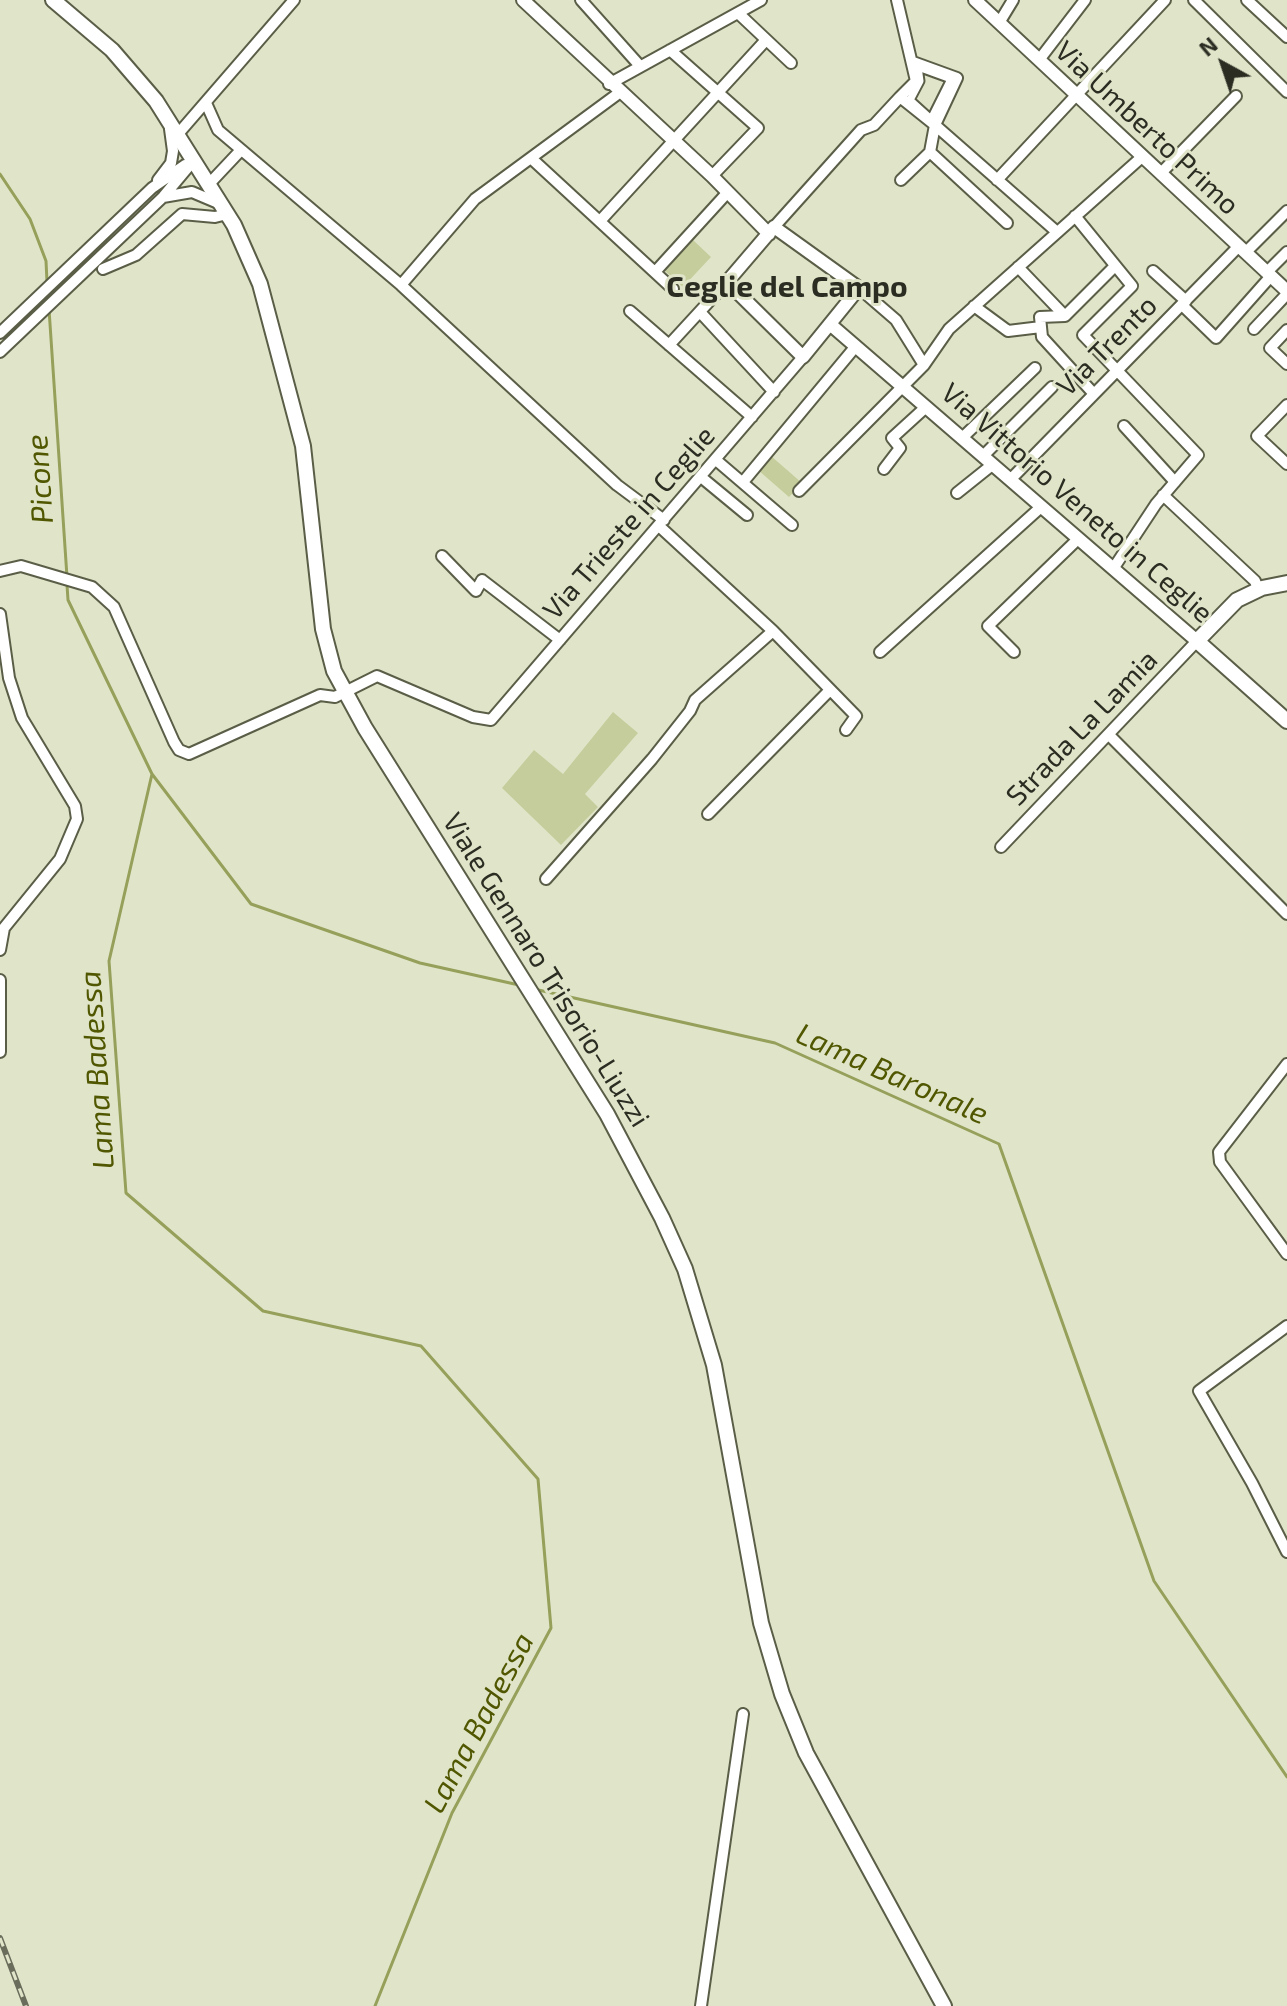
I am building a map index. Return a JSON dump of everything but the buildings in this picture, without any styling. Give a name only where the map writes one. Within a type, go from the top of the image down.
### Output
[{"type":"main road","name":"Viale Gennaro Trisorio-Liuzzi","points":[[53,0],[112,50],[145,86],[209,184],[260,284],[291,391],[303,446],[323,629],[334,671],[636,1166],[685,1269],[714,1365],[761,1623],[782,1694],[806,1753],[944,2006]]},
{"type":"main road","points":[[1197,641],[1227,609],[1258,589],[1287,583]]},
{"type":"main road","name":"Via Vittorio Veneto in Ceglie","points":[[1197,641],[1287,721]]},
{"type":"street","points":[[178,134],[294,0]]},
{"type":"street","points":[[523,0],[614,88],[772,231],[859,288],[896,320],[924,365]]},
{"type":"street","points":[[581,0],[640,66]]},
{"type":"street","points":[[897,0],[916,81],[905,99]]},
{"type":"street","name":"Via Umberto Primo","points":[[975,0],[1287,292]]},
{"type":"street","points":[[999,23],[1013,0]]},
{"type":"street","points":[[1039,60],[1085,0]]},
{"type":"street","points":[[997,180],[1165,0]]},
{"type":"street","points":[[1194,0],[1287,92]]},
{"type":"street","points":[[1247,0],[1287,37]]},
{"type":"street","points":[[401,285],[475,199],[532,159],[640,66],[758,1]]},
{"type":"street","points":[[738,13],[791,63]]},
{"type":"street","points":[[600,221],[766,40]]},
{"type":"street","points":[[670,50],[758,128],[712,176]]},
{"type":"street","points":[[901,180],[930,152],[935,125],[957,78],[913,62]]},
{"type":"street","points":[[728,282],[861,130],[874,125],[905,99],[920,81],[918,67],[951,79],[931,119],[905,99]]},
{"type":"street","points":[[1161,173],[1236,96]]},
{"type":"street","points":[[905,99],[1057,232]]},
{"type":"street","points":[[206,103],[218,130],[401,285],[662,523],[773,631],[856,716],[846,730]]},
{"type":"street","points":[[0,333],[152,188],[171,163],[173,151],[168,119]]},
{"type":"street","points":[[209,184],[241,150]]},
{"type":"street","points":[[930,152],[1007,223]]},
{"type":"street","points":[[799,491],[924,365],[938,341],[1143,156]]},
{"type":"street","points":[[532,159],[673,289]]},
{"type":"street","points":[[152,188],[194,160]]},
{"type":"street","points":[[0,352],[163,197],[194,160]]},
{"type":"street","points":[[103,269],[136,255],[182,214],[215,217],[224,210],[192,192],[163,197]]},
{"type":"street","points":[[655,272],[728,192]]},
{"type":"street","name":"Via Trento","points":[[1010,480],[1184,303],[1287,211]]},
{"type":"street","points":[[1075,216],[1132,286],[1083,335],[1198,455],[1163,495],[1113,569]]},
{"type":"street","points":[[115,224],[128,230]]},
{"type":"street","points":[[669,345],[728,282],[773,235],[853,291],[802,351],[728,282]]},
{"type":"street","points":[[1153,271],[1216,338],[1287,252]]},
{"type":"street","points":[[1094,394],[1044,340],[1040,317],[1065,316],[1115,266]]},
{"type":"street","points":[[1018,267],[1065,316]]},
{"type":"street","points":[[728,282],[803,357],[859,288]]},
{"type":"street","points":[[1254,329],[1287,292]]},
{"type":"street","points":[[974,306],[1008,331],[1041,327]]},
{"type":"street","points":[[630,311],[752,417]]},
{"type":"street","points":[[700,312],[774,392]]},
{"type":"street","name":"Via Vittorio Veneto in Ceglie","points":[[831,325],[1197,641]]},
{"type":"street","points":[[1287,330],[1270,348],[1287,364]]},
{"type":"street","points":[[743,482],[856,346]]},
{"type":"street","name":"Via Trieste in Ceglie","points":[[344,691],[377,676],[473,717],[491,720],[803,357]]},
{"type":"street","points":[[962,438],[1035,368]]},
{"type":"street","points":[[957,493],[1052,387]]},
{"type":"street","points":[[1287,405],[1257,436],[1287,464]]},
{"type":"street","points":[[884,469],[900,448],[892,438],[926,407]]},
{"type":"street","points":[[1124,426],[1175,482]]},
{"type":"street","points":[[716,460],[792,525]]},
{"type":"street","points":[[701,477],[747,515]]},
{"type":"street","points":[[1163,495],[1255,581],[1258,589]]},
{"type":"street","points":[[880,652],[1041,507]]},
{"type":"street","points":[[1014,652],[988,626],[1078,539]]},
{"type":"street","points":[[442,556],[476,591],[482,580],[560,640]]},
{"type":"street","points":[[0,571],[21,566],[92,587],[114,607],[179,750],[189,754],[320,695],[335,697],[344,691]]},
{"type":"street","points":[[0,614],[9,678],[22,718],[75,806],[77,819],[60,859],[4,928],[0,950]]},
{"type":"street","points":[[546,879],[652,759],[690,711],[695,700],[773,631]]},
{"type":"street","name":"Strada La Lamia","points":[[1001,847],[1197,641]]},
{"type":"street","points":[[708,814],[830,690]]},
{"type":"street","points":[[1109,735],[1287,914]]},
{"type":"street","points":[[0,980],[0,1052]]},
{"type":"street","points":[[1287,1064],[1219,1152],[1220,1162],[1287,1254]]},
{"type":"street","points":[[1287,1326],[1199,1391],[1287,1552]]},
{"type":"street","points":[[701,2006],[743,1714]]},
{"type":"green space","points":[[693,240],[711,257],[683,287],[665,271]]},
{"type":"green space","points":[[771,456],[802,483],[789,497],[758,470]]},
{"type":"green space","points":[[613,712],[638,733],[585,794],[598,807],[561,845],[502,788],[534,750],[563,774]]},
{"type":"waterway","name":"Picone","points":[[0,174],[30,219],[46,261],[47,282]]},
{"type":"waterway","name":"Picone","points":[[49,309],[67,577]]},
{"type":"waterway","name":"Lama Baronale","points":[[67,585],[68,600],[152,774],[251,904],[420,963],[519,985]]},
{"type":"waterway","name":"Lama Badessa","points":[[152,774],[109,961],[126,1193],[263,1311],[421,1346],[538,1479],[551,1628],[452,1813],[375,2006]]},
{"type":"waterway","name":"Lama Baronale","points":[[534,989],[775,1043],[999,1144],[1154,1581],[1287,1777]]},
{"type":"railway","points":[[0,1938],[26,2006]]},
{"type":"district","name":"Ceglie del Campo","points":[[787,287]]}]
